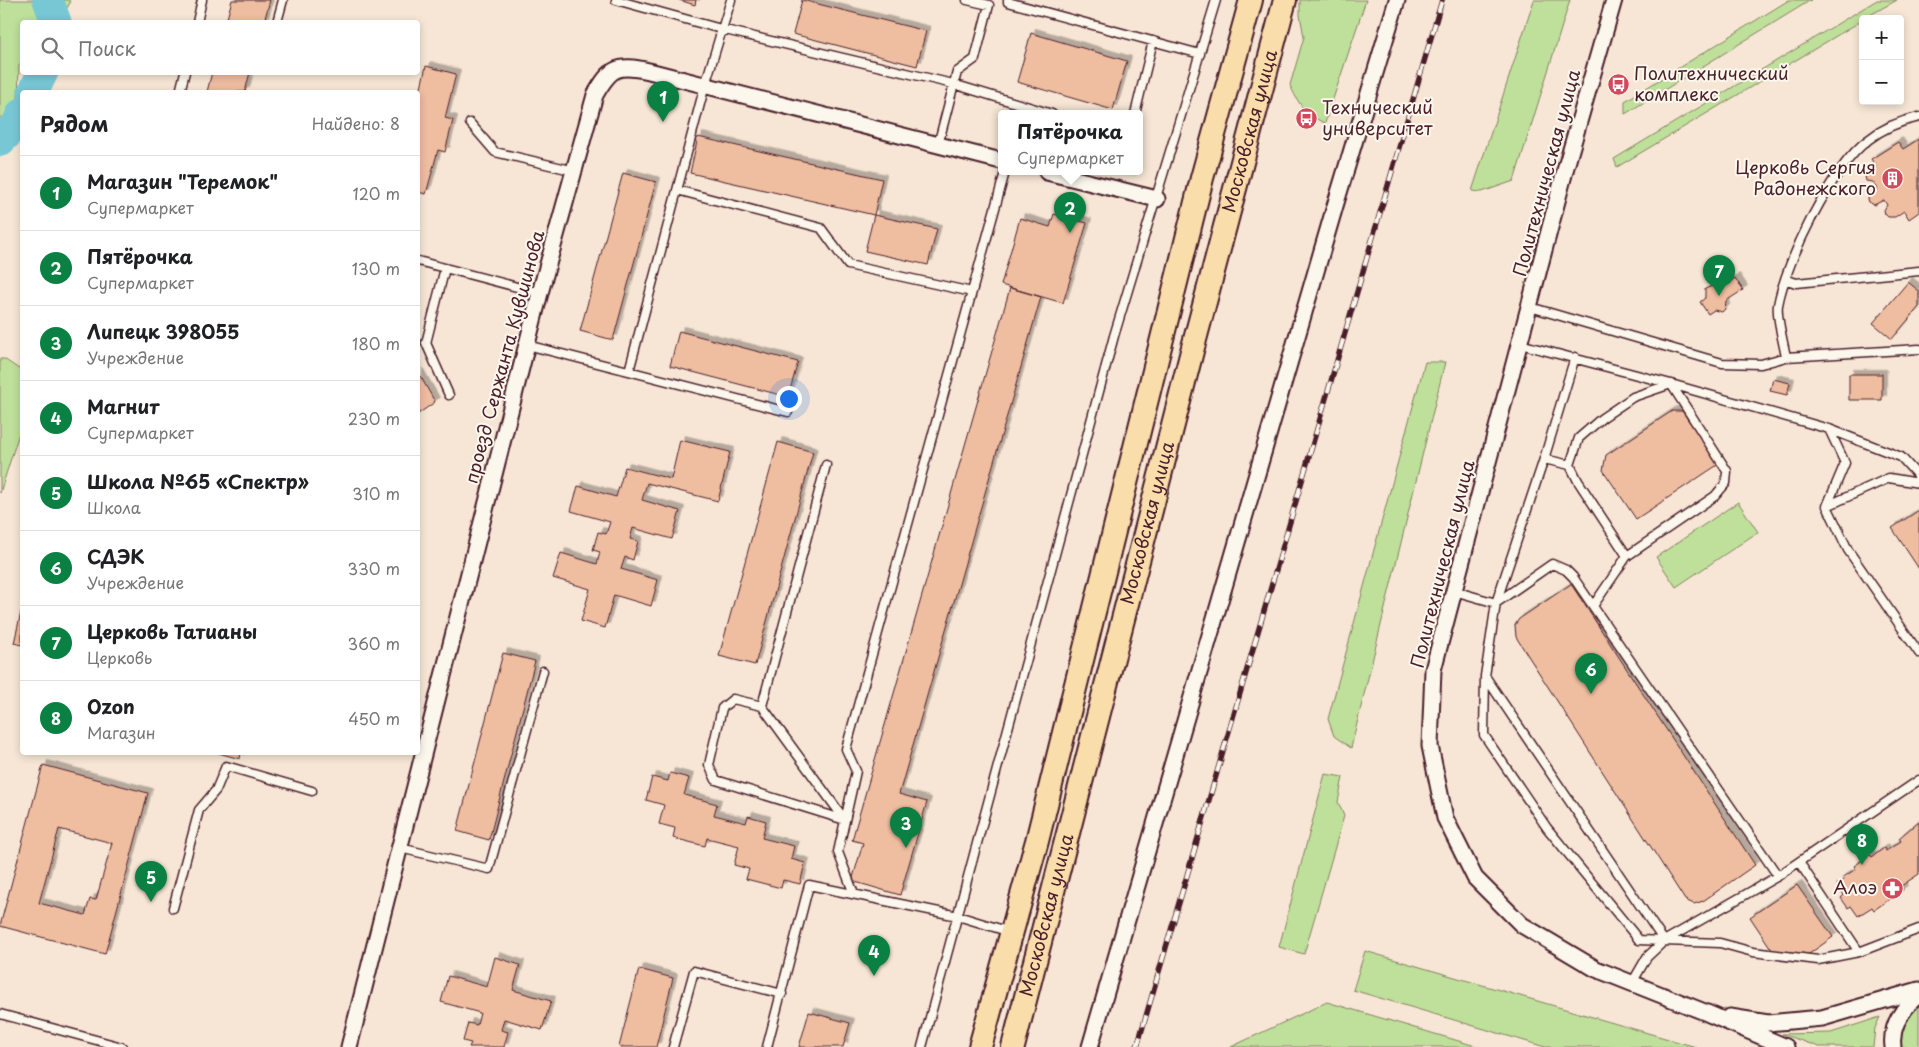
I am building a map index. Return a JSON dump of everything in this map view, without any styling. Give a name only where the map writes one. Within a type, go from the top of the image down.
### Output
[{"type":"main road","name":"Московская улица","points":[[980,1047],[1042,822],[1202,178],[1251,0]]},
{"type":"main road","name":"Московская улица","points":[[1014,1047],[1190,361],[1285,0]]},
{"type":"street","points":[[1090,1047],[1329,225],[1397,0]]},
{"type":"street","name":"Политехническая улица","points":[[1614,0],[1566,167],[1433,670],[1430,746],[1446,818],[1474,878],[1522,925],[1596,969],[1786,1047]]},
{"type":"street","name":"проезд Сержанта Кувшинова","points":[[349,1047],[540,293],[595,95],[607,74],[628,66],[998,159]]},
{"type":"street","points":[[1060,175],[1157,198]]},
{"type":"street","points":[[1707,1013],[1768,1023],[1822,1018],[1919,992]]},
{"type":"street","points":[[1893,1047],[1896,1023],[1906,1006],[1919,992]]},
{"type":"lane","points":[[197,20],[202,0]]},
{"type":"lane","points":[[278,20],[283,0]]},
{"type":"lane","points":[[616,0],[721,29],[954,84],[1039,110]]},
{"type":"lane","points":[[629,371],[705,85],[731,0]]},
{"type":"lane","points":[[938,145],[957,72],[975,59],[989,5],[968,0]]},
{"type":"lane","points":[[1008,0],[1008,2],[1200,54]]},
{"type":"lane","points":[[922,1047],[1114,336],[1216,0]]},
{"type":"lane","points":[[1136,110],[1153,41]]},
{"type":"lane","points":[[180,90],[184,75]]},
{"type":"lane","points":[[1786,357],[1777,307],[1791,260],[1818,206],[1847,161],[1867,140],[1896,122],[1919,117]]},
{"type":"lane","points":[[470,123],[495,152],[575,171]]},
{"type":"lane","points":[[854,894],[838,852],[856,771],[846,749],[1004,175]]},
{"type":"lane","points":[[677,190],[821,228],[848,265],[972,292]]},
{"type":"lane","points":[[420,262],[540,293]]},
{"type":"lane","points":[[445,268],[426,343],[449,394]]},
{"type":"lane","points":[[1785,279],[1796,283],[1919,271]]},
{"type":"lane","points":[[1530,307],[1722,363],[1761,364],[1786,357],[1919,349]]},
{"type":"lane","points":[[1520,344],[1829,429],[1900,457],[1919,477]]},
{"type":"lane","points":[[527,345],[788,412]]},
{"type":"lane","points":[[1575,358],[1496,603],[1485,676],[1484,735],[1547,828],[1639,940],[1720,943],[1753,952],[1818,960],[1859,952],[1919,929]]},
{"type":"lane","points":[[1627,556],[1578,481],[1570,465],[1579,438],[1602,418],[1633,397],[1671,384]]},
{"type":"lane","points":[[1593,606],[1627,556],[1715,496],[1726,483],[1727,471],[1671,384]]},
{"type":"lane","points":[[1829,429],[1845,463],[1827,506],[1848,550],[1919,653]]},
{"type":"lane","points":[[1544,459],[1570,465]]},
{"type":"lane","points":[[762,706],[826,464]]},
{"type":"lane","points":[[1827,506],[1889,478],[1919,483]]},
{"type":"lane","points":[[1496,603],[1552,564],[1566,570],[1593,606],[1778,876]]},
{"type":"lane","points":[[1454,591],[1496,603]]},
{"type":"lane","points":[[400,848],[489,869],[543,671]]},
{"type":"lane","points":[[1485,676],[1664,941]]},
{"type":"lane","points":[[733,699],[762,706],[844,820],[716,780],[709,765],[722,708],[733,699]]},
{"type":"lane","points":[[173,908],[200,810],[216,790],[226,766],[312,791]]},
{"type":"lane","points":[[1632,983],[1647,957],[1664,941],[1778,876],[1919,780]]},
{"type":"lane","points":[[1799,862],[1859,952]]},
{"type":"lane","points":[[767,1047],[809,885],[958,916],[1012,932]]},
{"type":"lane","points":[[673,1047],[694,971],[782,994]]},
{"type":"lane","points":[[0,1014],[122,1047]]},
{"type":"green space","points":[[0,0],[69,0],[70,3],[59,20],[20,20],[18,102],[0,121]]},
{"type":"green space","points":[[1300,0],[1366,0],[1325,123],[1312,116],[1303,108],[1290,85],[1304,37],[1300,15]]},
{"type":"green space","points":[[1534,0],[1570,0],[1514,181],[1482,192],[1472,191]]},
{"type":"green space","points":[[1789,0],[1811,0],[1625,114],[1625,101]]},
{"type":"green space","points":[[1877,0],[1897,0],[1870,15],[1859,15],[1859,22],[1617,167],[1614,159]]},
{"type":"green space","points":[[0,359],[4,359],[20,370],[20,430],[0,493]]},
{"type":"green space","points":[[1425,362],[1445,362],[1351,748],[1334,736],[1328,719]]},
{"type":"green space","points":[[1738,502],[1758,532],[1676,587],[1656,557]]},
{"type":"green space","points":[[1325,774],[1343,777],[1338,802],[1344,816],[1304,954],[1279,947]]},
{"type":"green space","points":[[1365,951],[1696,1047],[1545,1047],[1353,990]]},
{"type":"green space","points":[[1327,1002],[1479,1047],[1231,1047]]},
{"type":"green space","points":[[1919,1006],[1919,1047],[1900,1047],[1901,1035],[1905,1024]]},
{"type":"green space","points":[[1880,1017],[1875,1028],[1873,1047],[1819,1047],[1782,1034],[1831,1033]]},
{"type":"building","points":[[232,0],[270,0],[265,20],[227,20]]},
{"type":"building","points":[[679,0],[696,0],[695,5]]},
{"type":"building","points":[[802,0],[926,31],[917,66],[793,34]]},
{"type":"building","points":[[1031,33],[1127,61],[1113,110],[1017,82]]},
{"type":"building","points":[[426,66],[456,74],[445,118],[453,120],[445,152],[438,150],[426,194],[420,192],[420,92]]},
{"type":"building","points":[[211,75],[249,75],[246,90],[208,90]]},
{"type":"building","points":[[698,137],[882,179],[874,215],[690,173]]},
{"type":"building","name":"Церковь Сергия Радонежского","points":[[1919,139],[1919,212],[1909,219],[1904,211],[1895,217],[1888,217],[1884,210],[1887,205],[1884,200],[1874,205],[1868,199],[1869,194],[1877,189],[1873,182],[1866,181],[1865,176],[1876,167],[1871,159],[1898,142],[1903,149]]},
{"type":"building","points":[[623,173],[656,182],[613,340],[580,331]]},
{"type":"building","points":[[1054,214],[1087,223],[1063,303],[1001,285],[1020,218],[1050,227]]},
{"type":"building","points":[[874,215],[937,229],[928,265],[865,251]]},
{"type":"building","points":[[1735,278],[1743,290],[1726,301],[1725,309],[1722,312],[1714,310],[1708,314],[1700,302],[1705,298],[1705,289],[1712,286],[1719,289]]},
{"type":"building","points":[[1908,282],[1919,291],[1919,307],[1892,339],[1873,323]]},
{"type":"building","points":[[1010,288],[1041,297],[899,794],[927,802],[900,895],[852,881],[863,843],[852,840]]},
{"type":"building","points":[[679,331],[798,362],[788,397],[670,366]]},
{"type":"building","points":[[1849,374],[1882,374],[1882,400],[1849,400]]},
{"type":"building","points":[[420,376],[435,402],[420,413]]},
{"type":"building","points":[[1773,379],[1790,383],[1787,395],[1770,391]]},
{"type":"building","points":[[1672,411],[1682,411],[1719,464],[1636,519],[1603,470],[1606,455]]},
{"type":"building","points":[[680,440],[730,452],[718,501],[647,483],[642,500],[680,511],[672,539],[633,528],[630,539],[638,541],[633,560],[625,557],[621,569],[658,580],[651,606],[614,595],[605,628],[581,621],[590,589],[553,578],[561,553],[597,564],[600,552],[593,550],[598,532],[606,534],[610,522],[571,511],[578,486],[616,497],[625,467],[671,479]]},
{"type":"building","points":[[778,442],[813,452],[755,665],[719,656]]},
{"type":"building","points":[[1919,510],[1919,569],[1892,528]]},
{"type":"building","points":[[1571,584],[1755,865],[1703,901],[1694,904],[1685,900],[1516,637],[1515,625],[1519,619]]},
{"type":"building","points":[[20,617],[20,644],[14,643]]},
{"type":"building","points":[[503,653],[535,661],[489,840],[457,831]]},
{"type":"building","points":[[226,755],[241,755],[240,759]]},
{"type":"building","points":[[43,765],[148,793],[105,954],[0,926]],"holes":[[[59,829],[112,843],[96,900],[90,899],[85,915],[39,903]]]},
{"type":"building","points":[[670,773],[689,778],[684,795],[717,804],[714,815],[746,823],[748,816],[766,821],[762,838],[794,846],[791,859],[805,863],[800,884],[783,880],[781,888],[746,879],[749,869],[734,865],[739,846],[707,838],[705,846],[673,838],[675,828],[659,824],[664,805],[646,800],[652,777],[668,781]]},
{"type":"building","points":[[1919,821],[1919,874],[1901,886],[1903,890],[1874,910],[1872,907],[1858,916],[1851,906],[1848,908],[1841,898],[1844,895],[1837,884],[1844,880],[1843,877],[1856,869],[1854,866],[1870,855],[1872,857],[1884,848],[1886,851],[1901,841],[1899,838]]},
{"type":"building","points":[[1797,885],[1833,937],[1809,954],[1772,950],[1750,917]]},
{"type":"building","points":[[495,957],[520,965],[513,990],[551,1001],[542,1030],[504,1019],[501,1030],[508,1032],[504,1047],[469,1047],[471,1043],[463,1041],[468,1023],[477,1025],[480,1013],[441,1002],[448,976],[487,987]]},
{"type":"building","points":[[639,969],[673,978],[656,1047],[619,1047]]},
{"type":"building","points":[[809,1012],[850,1023],[843,1047],[799,1047]]},
{"type":"waterway","points":[[48,0],[55,20]]},
{"type":"waterway","points":[[34,90],[42,75]]},
{"type":"waterway","points":[[0,141],[17,124],[20,117]]},
{"type":"railway","points":[[1137,1047],[1442,0]]},
{"type":"place","name":"Политехнический комплекс","points":[[1618,84]]},
{"type":"place","name":"Технический университет","points":[[1306,118]]},
{"type":"place","name":"Магазин \"Теремок\"","points":[[663,122]]},
{"type":"place","name":"Церковь Сергия Радонежского","points":[[1892,178]]},
{"type":"place","name":"Пятёрочка","points":[[1070,233]]},
{"type":"place","name":"Церковь Татианы","points":[[1719,296]]},
{"type":"place","name":"СДЭК","points":[[1591,694]]},
{"type":"place","name":"Липецк 398055","points":[[906,848]]},
{"type":"place","name":"Ozon","points":[[1862,865]]},
{"type":"place","name":"Алоэ","points":[[1893,888]]},
{"type":"place","name":"Школа №65 «Спектр»","points":[[151,902]]},
{"type":"place","name":"Магнит","points":[[874,976]]}]
